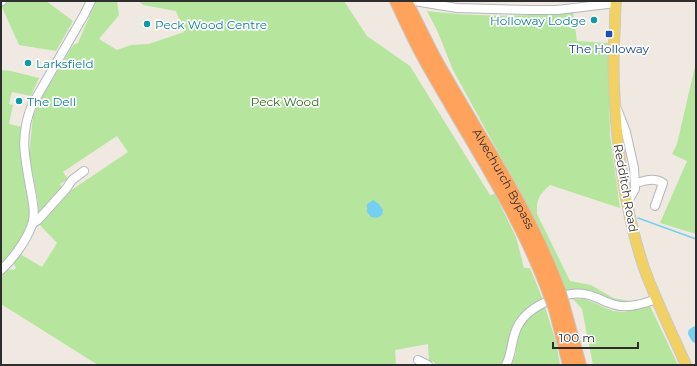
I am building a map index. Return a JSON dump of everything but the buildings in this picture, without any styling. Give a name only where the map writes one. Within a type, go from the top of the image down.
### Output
[{"type":"highway","name":"Alvechurch Bypass","points":[[396,1],[425,58],[515,215],[540,268],[554,292],[580,365]]},
{"type":"highway","name":"Alvechurch Bypass","points":[[406,1],[434,55],[517,198],[550,266],[554,292]]},
{"type":"highway","name":"Alvechurch Bypass","points":[[560,308],[570,365]]},
{"type":"main road","name":"Redditch Road","points":[[616,2],[613,57],[615,103],[620,164],[631,225],[640,255],[657,299],[686,365]]},
{"type":"street","points":[[1,270],[27,236],[32,224],[33,204],[23,145],[27,117],[32,105],[91,1]]},
{"type":"street","points":[[414,1],[457,8],[546,10],[616,2]]},
{"type":"street","points":[[615,103],[626,132],[634,168],[635,189],[627,203]]},
{"type":"street","points":[[32,224],[38,220],[66,189],[72,180],[84,170]]},
{"type":"street","points":[[635,183],[652,179],[663,183],[655,206]]},
{"type":"street","points":[[506,365],[514,334],[518,326],[527,314],[543,303],[569,294],[589,295],[610,304],[621,306],[637,305],[657,299]]},
{"type":"street","points":[[418,360],[428,365]]},
{"type":"green space","points":[[11,1],[46,1],[73,21],[56,51],[19,45],[1,5]]},
{"type":"green space","name":"Peck Wood","points":[[96,1],[117,1],[119,15],[99,39],[117,50],[131,45],[149,44],[184,32],[176,11],[143,5],[139,1],[344,1],[367,36],[410,66],[490,195],[495,194],[516,237],[524,268],[530,268],[543,300],[531,307],[502,365],[436,365],[434,362],[429,362],[428,344],[395,350],[396,365],[98,365],[1,304],[1,275],[7,269],[14,270],[16,268],[13,262],[20,254],[42,267],[57,243],[39,224],[38,201],[29,156],[33,116],[43,95],[73,45],[78,43]],"holes":[[[117,136],[128,152],[67,193],[60,184],[68,179],[63,172]]]},
{"type":"green space","points":[[427,11],[500,16],[573,12],[577,41],[608,43],[610,135],[620,208],[550,185],[539,198],[537,214],[570,281],[591,285],[613,298],[636,302],[621,304],[582,290],[566,291],[521,194],[453,70],[437,30]]},
{"type":"green space","points":[[696,62],[696,234],[660,223],[687,161],[672,154],[677,144]]},
{"type":"green space","points":[[1,70],[39,78],[31,96],[12,92],[9,104],[13,105],[9,124],[22,127],[20,154],[30,215],[26,230],[18,245],[1,265]]},
{"type":"green space","points":[[573,299],[585,299],[613,311],[623,312],[650,306],[678,365],[593,365],[582,309]]},
{"type":"green space","points":[[545,307],[556,342],[560,365],[511,365],[516,353],[516,341],[522,326],[529,316]]},
{"type":"water","points":[[373,200],[379,204],[383,210],[382,215],[377,218],[371,217],[367,212],[367,204]]},
{"type":"waterway","points":[[638,218],[696,239]]},
{"type":"waterway","points":[[696,331],[693,333],[696,338]]},
{"type":"place","name":"Holloway Lodge","points":[[594,20]]},
{"type":"place","name":"Peck Wood Centre","points":[[147,24]]},
{"type":"place","name":"The Holloway","points":[[609,34]]},
{"type":"place","name":"Larksfield","points":[[28,63]]},
{"type":"place","name":"The Dell","points":[[19,101]]}]
